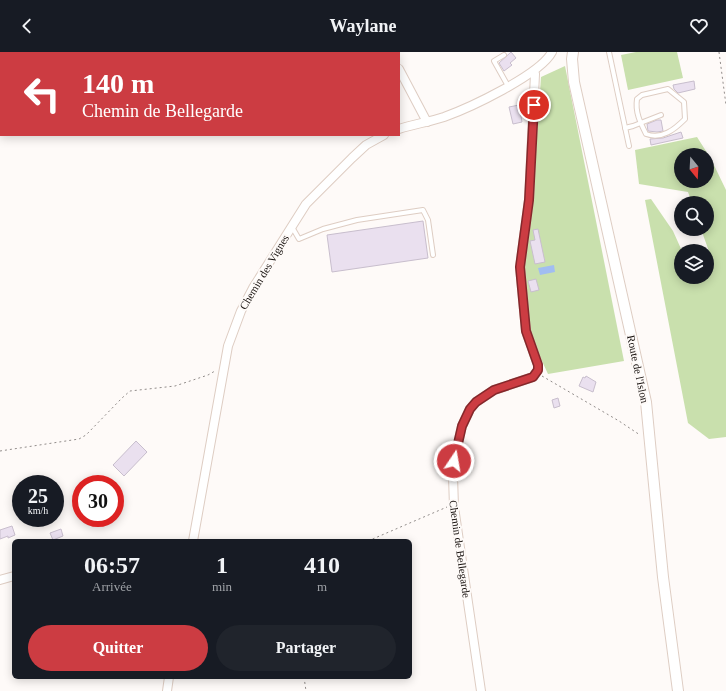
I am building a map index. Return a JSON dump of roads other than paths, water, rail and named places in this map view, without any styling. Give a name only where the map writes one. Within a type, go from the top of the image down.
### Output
[{"type":"street","points":[[400,128],[427,122],[468,107],[534,71],[550,56],[552,52]]},
{"type":"street","name":"Route de l'Islon","points":[[573,52],[572,59],[574,82],[646,402],[664,577],[678,691]]},
{"type":"street","points":[[400,71],[427,122]]},
{"type":"street","name":"Chemin de Bellegarde","points":[[481,691],[454,508],[452,476],[462,426],[470,409],[485,395],[533,377],[537,373],[538,365],[526,331],[520,267],[529,200],[534,71]]},
{"type":"street","name":"Chemin des Vignes","points":[[193,539],[224,365],[228,346],[241,311],[253,288],[306,204],[329,179],[366,145],[382,136]]},
{"type":"street","points":[[0,580],[12,577]]},
{"type":"street","points":[[167,691],[169,679]]},
{"type":"lane","points":[[609,52],[629,146]]},
{"type":"lane","points":[[504,55],[494,61],[508,86]]},
{"type":"lane","points":[[668,89],[684,102],[686,119],[670,132],[654,137],[646,134],[640,123],[635,108],[637,99],[642,95],[668,89]]},
{"type":"lane","points":[[625,128],[661,115]]},
{"type":"lane","points":[[291,227],[300,239],[322,229],[357,220],[423,210],[428,220],[433,255]]},
{"type":"water","points":[[554,265],[555,272],[540,275],[538,268]]}]
